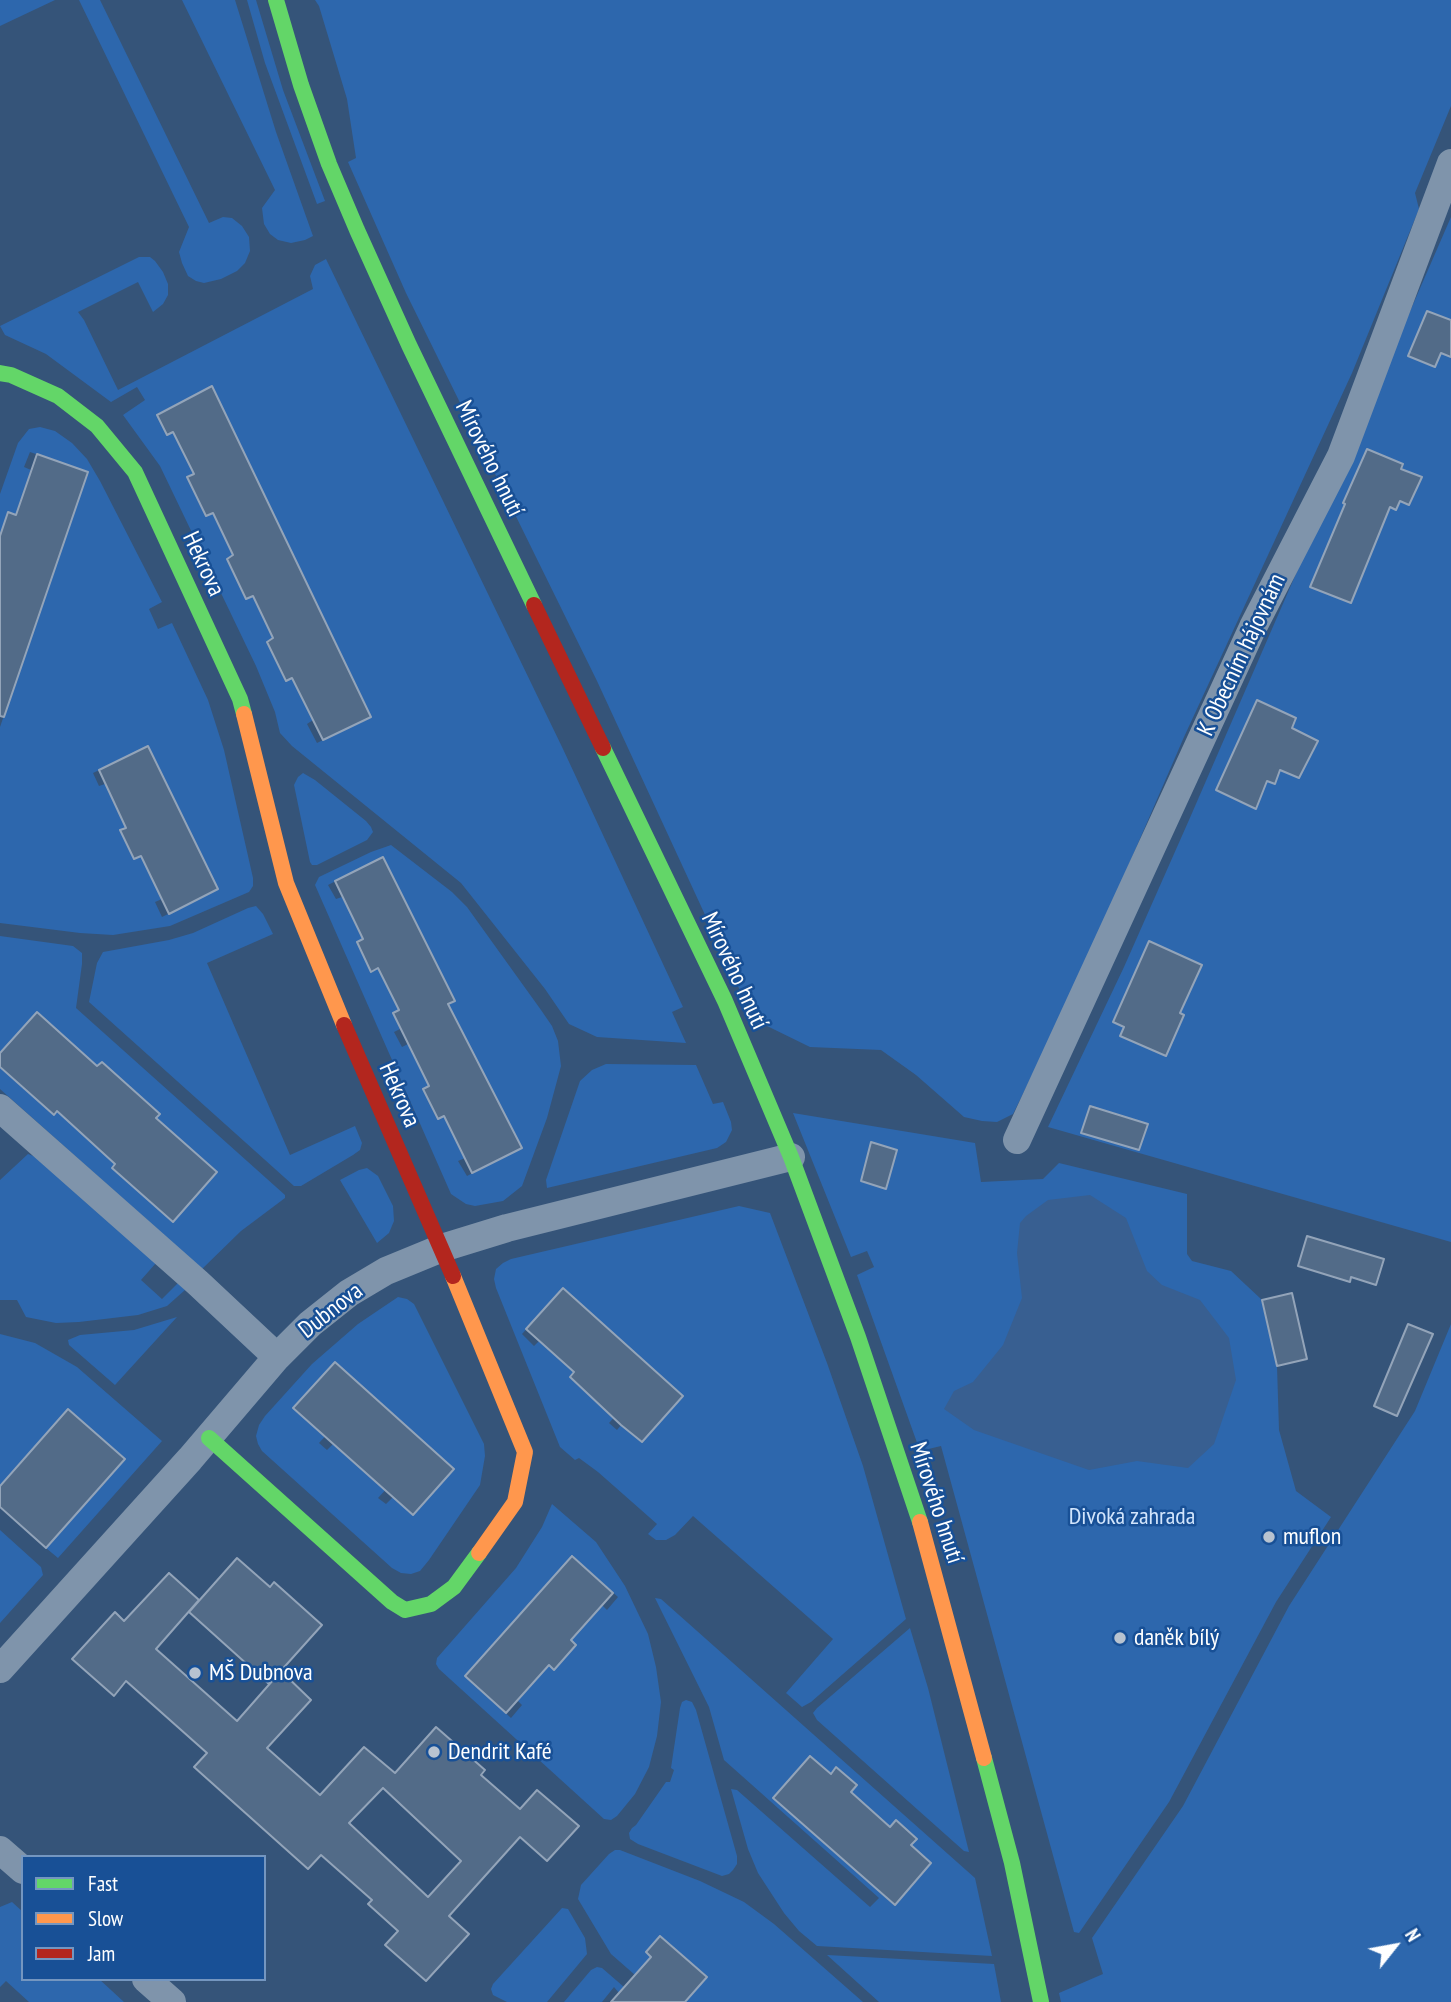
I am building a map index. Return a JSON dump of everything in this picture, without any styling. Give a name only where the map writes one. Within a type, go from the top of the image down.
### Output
[{"type":"main road","name":"Mírového hnutí","points":[[276,0],[301,85],[329,164],[357,230],[522,582],[725,1001],[791,1157],[858,1337],[925,1538],[1009,1851],[1041,2002]]},
{"type":"main road","name":"Hekrova","points":[[0,373],[11,375],[58,396],[97,426],[135,472],[240,699],[286,884],[526,1452],[515,1502],[454,1587],[431,1604],[405,1610],[392,1602],[209,1438]]},
{"type":"street","name":"K Obecním hájovnám","points":[[1017,1140],[1253,627],[1341,456],[1451,163]]},
{"type":"street","points":[[0,1108],[277,1357]]},
{"type":"street","name":"Dubnova","points":[[0,1669],[209,1438],[277,1357],[310,1324],[349,1293],[387,1271],[442,1248],[527,1223],[791,1157]]},
{"type":"street","points":[[0,1850],[21,1868]]},
{"type":"street","points":[[148,1981],[172,2002]]},
{"type":"green space","points":[[0,0],[55,0],[0,26]]},
{"type":"green space","points":[[79,0],[100,0],[209,223],[223,217],[232,218],[242,226],[249,237],[250,251],[245,263],[237,271],[204,283],[188,276],[179,252],[189,227]]},
{"type":"green space","points":[[182,0],[235,0],[276,132],[313,236],[291,243],[278,240],[264,224],[262,208],[275,190]]},
{"type":"green space","points":[[247,0],[256,0],[283,90],[325,201],[317,204],[265,63]]},
{"type":"green space","points":[[315,0],[1451,0],[1451,106],[1415,193],[1419,209],[1352,373],[1184,737],[1078,982],[1013,1114],[997,1122],[964,1117],[916,1075],[881,1050],[810,1047],[765,1025],[758,1008],[749,1010],[597,681],[406,293],[348,162],[356,158],[347,99]]},
{"type":"green space","points":[[1451,217],[1451,320],[1427,311],[1409,356],[1441,353],[1451,357],[1451,1242],[1048,1127],[1124,967]],"holes":[[[1401,469],[1421,478],[1409,505],[1400,501],[1396,510],[1384,504]],[[1349,530],[1376,542],[1351,603],[1311,587]],[[1257,700],[1296,718],[1267,781],[1238,801],[1216,790]],[[1305,735],[1318,742],[1299,778],[1288,773]],[[1149,941],[1201,965],[1180,1013],[1184,1016],[1166,1056],[1120,1036],[1124,1027],[1113,1021]]]},
{"type":"green space","points":[[139,257],[150,257],[163,272],[168,284],[168,295],[163,304],[153,312],[138,282],[78,312],[118,390],[313,289],[310,276],[315,265],[326,259],[563,749],[683,1007],[672,1012],[686,1043],[597,1037],[569,1024],[545,989],[461,883],[292,746],[280,733],[275,712],[256,666],[160,466],[123,415],[145,400],[137,387],[111,402],[46,354],[5,335],[0,326]],"holes":[[[212,387],[371,716],[317,743],[307,724],[313,720],[292,678],[285,681],[267,642],[273,638],[253,596],[246,599],[227,559],[233,555],[213,513],[206,516],[188,477],[194,474],[173,432],[167,434],[157,414]]]},
{"type":"green space","points":[[40,427],[55,431],[72,443],[87,459],[162,602],[149,609],[158,629],[172,623],[208,700],[224,750],[253,886],[249,892],[170,926],[113,935],[0,923],[0,727],[88,472],[30,452],[24,467],[31,470],[16,515],[8,512],[0,536],[0,494],[18,443],[29,429]],"holes":[[[148,747],[218,889],[162,917],[155,902],[162,899],[141,856],[134,859],[120,831],[126,828],[105,784],[99,786],[93,773]]]},
{"type":"green space","points":[[303,773],[366,821],[373,832],[367,840],[317,865],[310,862],[294,785]]},
{"type":"green space","points":[[391,845],[452,892],[467,907],[552,1026],[558,1041],[561,1066],[547,1118],[522,1186],[503,1201],[475,1206],[466,1204],[451,1194],[315,885],[319,877]],"holes":[[[383,857],[454,1000],[448,1004],[521,1148],[467,1176],[458,1161],[465,1158],[444,1116],[437,1119],[423,1090],[429,1086],[408,1044],[402,1047],[394,1032],[400,1029],[393,1013],[399,1010],[378,968],[357,942],[363,939],[342,897],[336,899],[328,885]]]},
{"type":"green space","points":[[256,906],[273,934],[207,963],[290,1155],[355,1126],[362,1143],[360,1150],[353,1155],[301,1186],[294,1186],[89,1002],[97,963],[103,952],[193,933]]},
{"type":"green space","points":[[0,936],[73,946],[82,953],[76,1008],[285,1195],[285,1198],[241,1231],[202,1269],[0,1089],[0,1067],[53,1115],[57,1111],[115,1164],[113,1168],[173,1221],[156,1118],[160,1114],[102,1062],[97,1066],[37,1012],[0,1053]]},
{"type":"green space","points":[[606,1064],[696,1065],[713,1104],[723,1102],[731,1122],[732,1130],[726,1142],[717,1148],[547,1188],[546,1180],[580,1081],[592,1070]]},
{"type":"green space","name":"Divoká zahrada","points":[[793,1113],[975,1143],[981,1182],[1043,1179],[1059,1163],[1187,1194],[1187,1254],[1192,1261],[1231,1271],[1261,1299],[1277,1366],[1279,1430],[1296,1491],[1331,1517],[1276,1602],[1169,1802],[1079,1933],[1074,1932],[941,1446],[920,1451],[857,1275],[874,1267],[867,1251],[851,1257]],"holes":[[[871,1143],[897,1150],[886,1189],[861,1181]]]},
{"type":"green space","points":[[28,1154],[36,1157],[156,1263],[141,1280],[162,1299],[178,1283],[185,1290],[167,1306],[138,1315],[79,1322],[56,1323],[26,1317],[17,1300],[0,1300],[0,1180]]},
{"type":"green space","points":[[367,1168],[378,1176],[393,1206],[394,1221],[389,1233],[377,1243],[340,1180]]},
{"type":"green space","points":[[739,1206],[770,1213],[863,1466],[906,1619],[811,1702],[802,1707],[786,1693],[833,1639],[693,1516],[675,1535],[666,1540],[656,1540],[648,1534],[657,1524],[598,1472],[579,1458],[575,1460],[560,1447],[496,1288],[496,1269],[511,1259]],"holes":[[[563,1289],[683,1396],[642,1442],[629,1431],[626,1419],[617,1430],[609,1423],[619,1412],[594,1399],[570,1378],[574,1372],[539,1341],[534,1346],[522,1334]]]},
{"type":"green space","points":[[398,1297],[414,1304],[484,1444],[485,1456],[480,1485],[429,1560],[420,1571],[411,1574],[392,1568],[262,1451],[256,1436],[265,1416],[312,1364],[358,1324]],"holes":[[[335,1362],[454,1469],[413,1515],[401,1504],[405,1499],[398,1492],[386,1504],[378,1498],[390,1485],[365,1472],[341,1451],[338,1439],[327,1450],[319,1443],[330,1431],[305,1419],[293,1408]]]},
{"type":"green space","points":[[177,1317],[115,1385],[69,1345],[68,1340],[80,1335],[134,1330]]},
{"type":"green space","points":[[1451,1324],[1451,2002],[1061,2002],[1059,1993],[1103,1974],[1092,1938],[1183,1806],[1289,1606],[1415,1411]]},
{"type":"green space","points":[[0,1334],[35,1343],[77,1367],[162,1441],[58,1558],[46,1548],[125,1459],[68,1409],[0,1486]]},
{"type":"green space","points":[[552,1504],[596,1542],[625,1586],[648,1634],[656,1667],[661,1702],[657,1736],[649,1767],[635,1794],[611,1820],[604,1819],[436,1664],[437,1658],[516,1568],[542,1527]],"holes":[[[573,1556],[618,1597],[607,1610],[602,1605],[571,1640],[575,1646],[554,1669],[549,1665],[517,1700],[522,1705],[511,1718],[466,1676]]]},
{"type":"green space","points":[[0,1530],[41,1567],[43,1575],[0,1623]]},
{"type":"green space","points":[[655,1598],[661,1599],[975,1878],[992,1956],[817,1946],[799,1931],[758,1873],[748,1849],[731,1789],[737,1790],[870,1907],[879,1898],[724,1760],[709,1707]],"holes":[[[836,1768],[857,1785],[851,1792],[890,1827],[897,1821],[916,1838],[911,1845],[931,1863],[894,1904],[814,1833],[831,1774]]]},
{"type":"green space","points":[[910,1628],[928,1688],[969,1852],[964,1851],[817,1720],[813,1713]]},
{"type":"green space","points":[[686,1700],[692,1702],[696,1710],[737,1856],[737,1864],[733,1870],[722,1876],[630,1839],[632,1828],[666,1782],[670,1782],[674,1770],[671,1768],[680,1708]]},
{"type":"green space","points":[[615,1850],[700,1881],[744,1902],[774,1924],[863,2002],[685,2002],[707,1976],[660,1936],[646,1952],[651,1957],[635,1975],[611,1954],[578,1899],[581,1885]]},
{"type":"green space","points":[[12,1902],[21,1910],[21,1981],[101,1981],[124,2002],[29,2002],[6,1981],[0,1987],[0,1907]]},
{"type":"green space","points":[[562,1908],[568,1909],[585,1938],[587,1954],[547,2002],[507,2002],[493,1995],[493,1984]]},
{"type":"green space","points":[[827,1955],[994,1964],[1001,2002],[879,2002]]},
{"type":"green space","points":[[602,1968],[624,1987],[619,1993],[614,1987],[602,2002],[564,2002],[591,1970]]},
{"type":"shaded area","points":[[1090,1195],[1126,1218],[1147,1271],[1162,1285],[1200,1300],[1229,1338],[1236,1380],[1214,1444],[1188,1468],[1137,1461],[1089,1470],[974,1430],[944,1409],[954,1391],[973,1382],[1003,1345],[1022,1298],[1017,1253],[1020,1223],[1048,1200]]},
{"type":"building","points":[[1427,311],[1451,320],[1451,357],[1441,353],[1435,367],[1408,356]]},
{"type":"building","points":[[212,386],[371,717],[323,740],[292,678],[286,681],[267,642],[273,638],[253,596],[246,599],[227,559],[233,555],[213,513],[206,516],[187,477],[194,474],[173,432],[167,435],[157,415]]},
{"type":"building","points":[[1367,449],[1403,464],[1401,469],[1422,477],[1409,505],[1400,501],[1396,510],[1390,507],[1351,603],[1310,587]]},
{"type":"building","points":[[37,454],[88,472],[4,717],[0,716],[0,536],[8,512],[16,515]]},
{"type":"building","points":[[1257,700],[1296,718],[1292,728],[1318,741],[1299,778],[1280,770],[1275,784],[1267,781],[1256,809],[1216,790]]},
{"type":"building","points":[[148,746],[218,889],[169,914],[141,856],[134,859],[120,830],[126,828],[99,770]]},
{"type":"building","points":[[383,857],[455,1001],[448,1004],[522,1148],[472,1173],[444,1116],[438,1119],[423,1089],[429,1086],[393,1013],[399,1010],[378,968],[371,972],[357,942],[363,939],[335,881]]},
{"type":"building","points":[[1149,941],[1202,965],[1180,1013],[1184,1015],[1166,1056],[1120,1036],[1124,1027],[1113,1022]]},
{"type":"building","points":[[37,1012],[97,1066],[102,1062],[160,1114],[156,1118],[217,1172],[173,1222],[112,1168],[115,1164],[57,1111],[54,1115],[0,1067],[0,1053]]},
{"type":"building","points":[[1090,1106],[1148,1124],[1139,1150],[1081,1133]]},
{"type":"building","points":[[871,1142],[897,1150],[886,1189],[861,1181]]},
{"type":"building","points":[[1307,1236],[1384,1259],[1376,1285],[1351,1277],[1350,1282],[1298,1266]]},
{"type":"building","points":[[563,1288],[683,1396],[642,1442],[570,1377],[574,1372],[526,1329]]},
{"type":"building","points":[[1292,1293],[1307,1359],[1277,1366],[1262,1300]]},
{"type":"building","points":[[1408,1324],[1433,1334],[1397,1416],[1374,1406]]},
{"type":"building","points":[[335,1362],[454,1469],[413,1515],[293,1408]]},
{"type":"building","points":[[68,1409],[125,1459],[46,1548],[0,1507],[0,1486]]},
{"type":"building","points":[[572,1556],[613,1593],[571,1640],[576,1645],[554,1670],[549,1665],[506,1713],[465,1676]]},
{"type":"building","points":[[237,1558],[270,1587],[274,1582],[322,1625],[269,1684],[189,1612]]},
{"type":"building","points":[[169,1573],[199,1600],[156,1649],[237,1721],[281,1671],[311,1700],[267,1748],[320,1795],[364,1747],[395,1773],[436,1727],[485,1770],[481,1775],[520,1809],[537,1790],[579,1826],[547,1861],[520,1837],[449,1916],[469,1934],[426,1981],[385,1945],[398,1931],[368,1904],[372,1900],[321,1855],[308,1869],[194,1767],[207,1753],[126,1681],[114,1696],[72,1659],[115,1612],[124,1621]],"holes":[[[383,1788],[461,1861],[428,1897],[349,1823]]]},
{"type":"building","points":[[810,1756],[831,1774],[836,1767],[857,1785],[851,1792],[890,1827],[896,1820],[917,1839],[911,1845],[931,1863],[895,1905],[773,1798]]},
{"type":"building","points":[[660,1936],[707,1977],[685,2002],[611,2002],[651,1957],[646,1952]]},
{"type":"traffic: fast","points":[[276,0],[301,85],[329,164],[357,230],[534,605]]},
{"type":"traffic: fast","points":[[0,373],[11,375],[58,396],[97,426],[135,472],[240,699],[244,714]]},
{"type":"traffic: fast","points":[[603,748],[725,1001],[791,1157],[858,1337],[920,1522]]},
{"type":"traffic: fast","points":[[209,1438],[392,1602],[405,1610],[431,1604],[454,1587],[479,1553]]},
{"type":"traffic: fast","points":[[984,1758],[1012,1863],[1041,2002]]},
{"type":"traffic: slow","points":[[244,714],[286,883],[344,1025]]},
{"type":"traffic: slow","points":[[453,1276],[525,1452],[515,1502],[479,1553]]},
{"type":"traffic: slow","points":[[920,1522],[984,1758]]},
{"type":"traffic: jam","points":[[534,605],[603,748]]},
{"type":"traffic: jam","points":[[344,1025],[453,1276]]},
{"type":"place","name":"muflon","points":[[1269,1537]]},
{"type":"place","name":"daněk bílý","points":[[1120,1638]]},
{"type":"place","name":"MŠ Dubnova","points":[[195,1673]]},
{"type":"place","name":"Dendrit Kafé","points":[[434,1752]]}]
